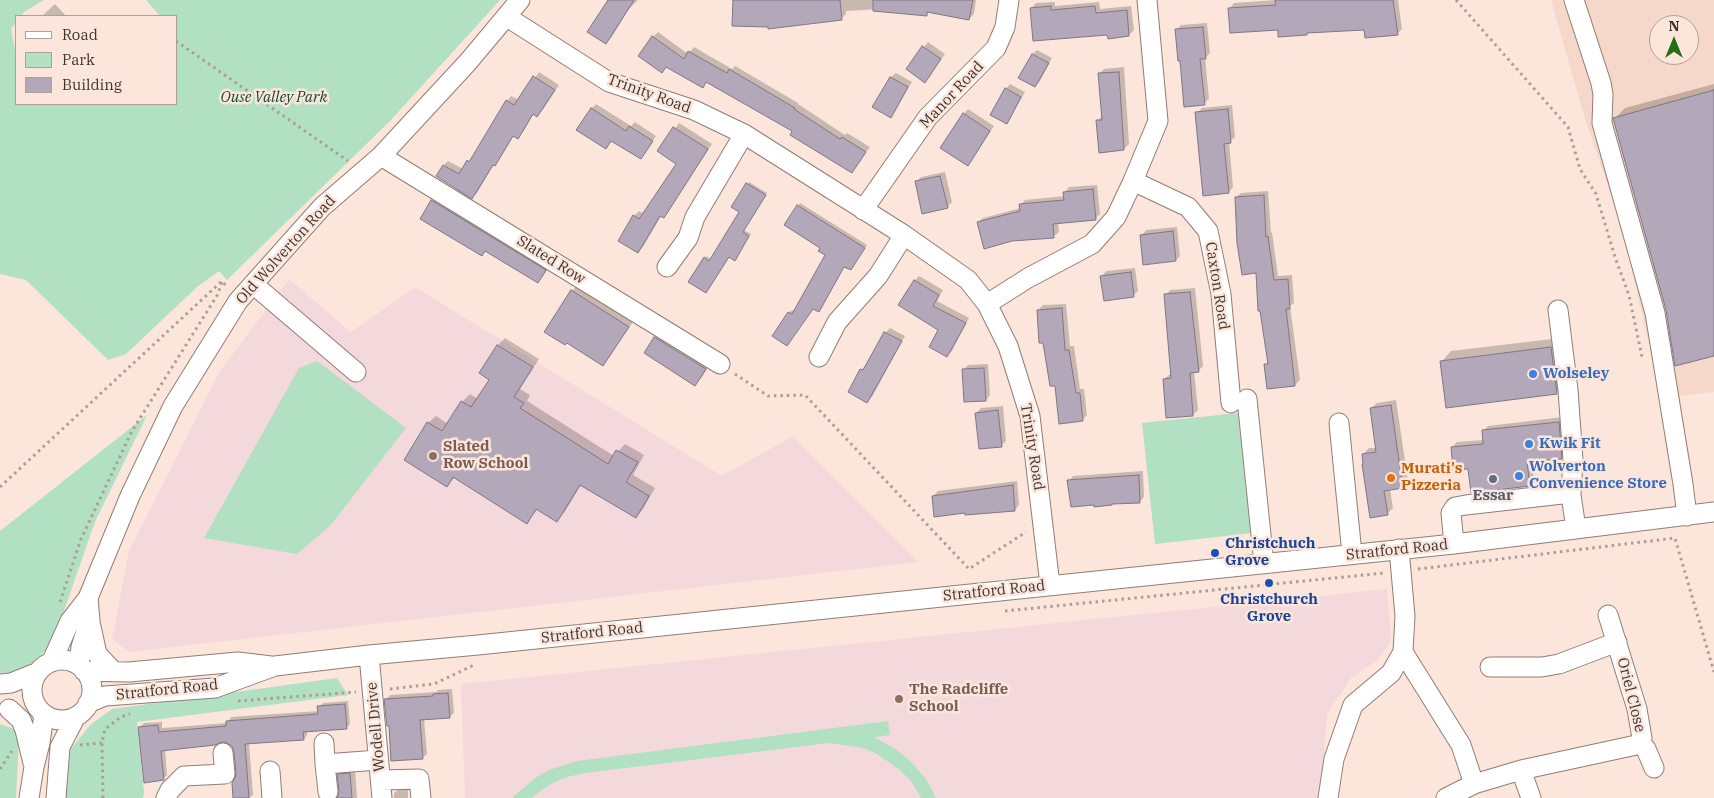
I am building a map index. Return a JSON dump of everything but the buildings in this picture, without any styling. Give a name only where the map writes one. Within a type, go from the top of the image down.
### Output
[{"type":"street","name":"Old Wolverton Road","points":[[52,661],[70,621],[88,598],[130,496],[172,406],[238,301],[322,207],[381,156],[468,62],[520,0]]},
{"type":"street","name":"Manor Road","points":[[863,210],[928,117],[996,48],[1005,27],[1009,0]]},
{"type":"street","points":[[987,304],[1028,278],[1092,244],[1116,217],[1158,121],[1147,0]]},
{"type":"street","points":[[1574,0],[1601,83],[1603,94],[1602,123],[1655,313],[1687,516]]},
{"type":"street","name":"Trinity Road","points":[[507,17],[609,82],[694,110],[744,134],[904,235],[968,280],[987,304],[1008,346],[1030,416],[1050,585]]},
{"type":"street","points":[[667,267],[688,238],[695,217],[744,134]]},
{"type":"street","name":"Slated Row","points":[[381,156],[720,364]]},
{"type":"street","name":"Caxton Road","points":[[1133,181],[1188,207],[1208,231],[1239,401],[1264,564]]},
{"type":"street","points":[[819,357],[837,322],[878,276],[904,235]]},
{"type":"street","points":[[253,284],[356,372]]},
{"type":"street","points":[[1558,310],[1568,390],[1573,452],[1571,495],[1576,529]]},
{"type":"street","points":[[1339,423],[1352,554]]},
{"type":"street","points":[[1454,544],[1451,512],[1455,507],[1562,494],[1571,495]]},
{"type":"street","name":"Stratford Road","points":[[82,668],[130,672],[238,662],[274,666],[1454,544],[1714,512]]},
{"type":"street","points":[[1328,798],[1334,759],[1353,705],[1391,673],[1403,652],[1405,616],[1399,549]]},
{"type":"street","name":"Old Wolverton Road","points":[[82,668],[81,647],[90,620],[88,598]]},
{"type":"street","name":"Oriel Close","points":[[1446,798],[1474,784],[1521,770],[1640,744],[1642,738],[1637,709],[1608,615]]},
{"type":"street","points":[[90,620],[97,654],[114,672]]},
{"type":"street","points":[[1490,667],[1559,664],[1617,642]]},
{"type":"street","points":[[1403,652],[1461,745],[1474,784]]},
{"type":"street","name":"Wodell Drive","points":[[369,655],[381,789]]},
{"type":"street","points":[[56,798],[60,747],[91,695],[91,686],[89,678],[82,668],[70,661],[52,661],[36,673],[32,682],[32,691],[34,701],[41,711],[51,718],[59,719],[82,709]]},
{"type":"street","name":"Stratford Road","points":[[82,709],[105,696],[215,688],[274,666]]},
{"type":"street","points":[[0,684],[10,683],[36,673]]},
{"type":"street","points":[[5,709],[41,711]]},
{"type":"street","points":[[5,709],[21,720],[34,767]]},
{"type":"street","points":[[29,798],[40,743],[41,711]]},
{"type":"street","points":[[324,743],[328,792]]},
{"type":"street","points":[[1640,744],[1646,749],[1654,768]]},
{"type":"street","points":[[166,798],[170,790],[184,776],[225,774],[223,753]]},
{"type":"street","points":[[325,764],[378,760]]},
{"type":"street","points":[[1521,770],[1531,798]]},
{"type":"street","points":[[270,771],[272,798]]},
{"type":"street","points":[[381,789],[419,779],[421,798]]},
{"type":"path","points":[[1456,0],[1568,127],[1580,169],[1596,194],[1629,295],[1643,362]]},
{"type":"path","points":[[178,42],[363,171]]},
{"type":"path","points":[[222,281],[238,301]]},
{"type":"path","points":[[0,487],[222,281]]},
{"type":"path","points":[[57,610],[81,538],[132,431],[218,294],[222,281]]},
{"type":"path","points":[[720,364],[768,396],[805,395],[969,569],[1042,522]]},
{"type":"path","points":[[1652,519],[1658,540]]},
{"type":"path","points":[[1003,611],[1400,572],[1675,538],[1714,672]]},
{"type":"path","points":[[237,701],[373,691],[434,684],[476,664]]},
{"type":"path","points":[[103,798],[102,743],[105,729],[122,717],[135,712]]},
{"type":"path","points":[[0,769],[16,744]]},
{"type":"shaded area","points":[[1551,0],[1714,0],[1714,392],[1679,396],[1694,489],[1674,491],[1659,388],[1622,227],[1584,116]]},
{"type":"shaded area","name":"Slated Row School","points":[[289,279],[351,332],[415,287],[722,476],[793,436],[919,562],[129,652],[112,639],[129,551],[220,371]]},
{"type":"shaded area","name":"The Radcliffe School","points":[[1387,589],[1391,641],[1378,660],[1351,678],[1327,714],[1321,798],[465,798],[461,684]]},
{"type":"green space","name":"Ouse Valley Park","points":[[0,0],[44,0],[22,15],[15,15],[15,23],[11,29],[15,50],[15,105],[178,105],[178,15],[159,15],[146,0],[500,0],[390,121],[227,280],[219,271],[197,287],[126,354],[108,360],[26,280],[0,274]]},
{"type":"green space","points":[[317,361],[406,428],[330,526],[297,554],[204,538],[299,368]]},
{"type":"green space","points":[[1238,413],[1251,533],[1155,544],[1142,423]]},
{"type":"green space","points":[[147,415],[95,522],[52,645],[21,672],[0,673],[0,531]]},
{"type":"green space","points":[[337,678],[348,695],[137,722],[143,798],[61,798],[62,783],[71,749],[90,725],[112,709]]},
{"type":"green space","points":[[888,721],[890,735],[874,737],[897,750],[911,762],[926,779],[936,798],[921,798],[911,781],[900,770],[877,754],[863,748],[829,743],[585,773],[567,777],[549,785],[531,798],[512,798],[535,778],[549,770],[577,761]]},
{"type":"green space","points":[[0,724],[17,730],[19,738],[16,798],[0,798]]},
{"type":"place","name":"Wolseley","points":[[1533,374]]},
{"type":"place","name":"Kwik Fit","points":[[1529,444]]},
{"type":"place","name":"Slated Row School","points":[[433,456]]},
{"type":"place","name":"Wolverton Convenience Store","points":[[1519,476]]},
{"type":"place","name":"Murati's Pizzeria","points":[[1391,478]]},
{"type":"place","name":"Essar","points":[[1493,479]]},
{"type":"place","name":"Christchuch Grove","points":[[1215,553]]},
{"type":"place","name":"Christchurch Grove","points":[[1269,583]]},
{"type":"place","name":"The Radcliffe School","points":[[899,699]]}]
